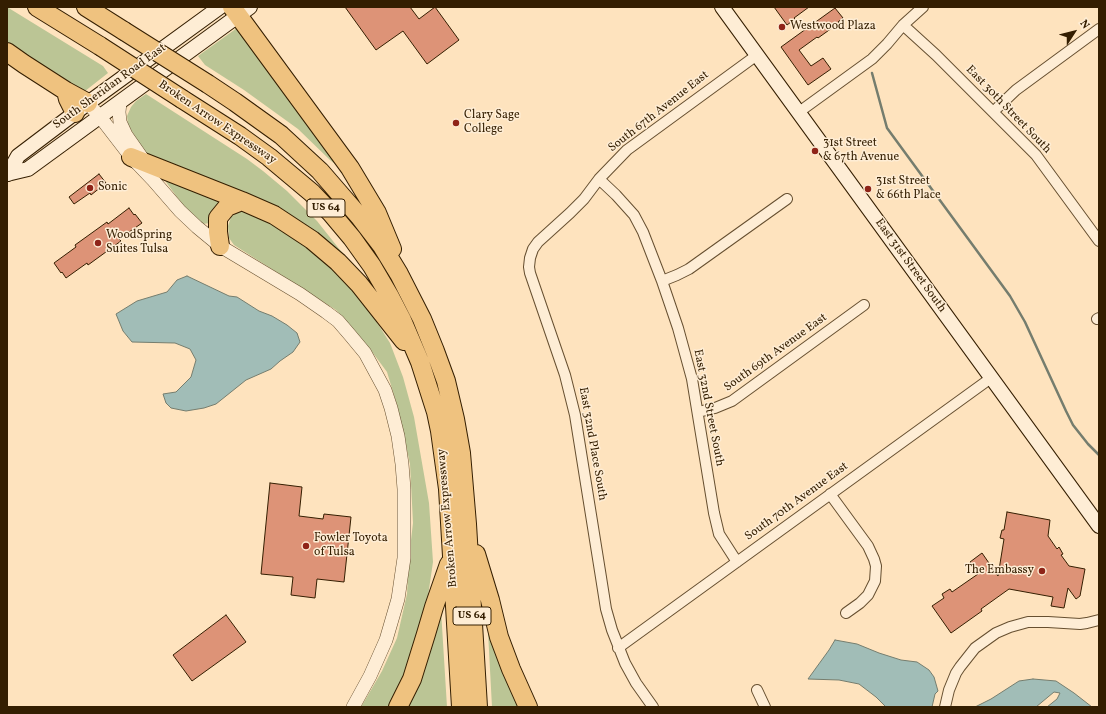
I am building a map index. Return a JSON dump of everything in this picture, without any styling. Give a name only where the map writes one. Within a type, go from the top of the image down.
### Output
[{"type":"highway","name":"Broken Arrow Expressway","points":[[37,7],[100,46],[269,156],[312,193],[331,213],[352,238],[390,295],[420,362],[436,412],[440,431],[448,488],[461,707]]},
{"type":"highway","name":"Broken Arrow Expressway","points":[[86,7],[236,102],[281,135],[335,187],[382,246],[398,274],[422,319],[436,352],[446,381],[455,419],[461,453],[467,524],[478,707]]},
{"type":"highway","points":[[240,10],[354,174],[377,213],[422,319]]},
{"type":"highway","points":[[7,52],[66,91],[68,99],[81,108]]},
{"type":"highway","points":[[139,160],[274,215],[312,240],[338,262],[359,284],[420,362]]},
{"type":"highway","points":[[220,246],[218,218],[227,207],[242,201]]},
{"type":"highway","points":[[467,524],[490,600],[499,637],[528,707]]},
{"type":"highway","points":[[398,707],[412,679],[434,607],[452,556]]},
{"type":"main road","name":"South Sheridan Road East","points":[[7,174],[18,156],[81,108],[220,7]]},
{"type":"main road","name":"East 31st Street South","points":[[722,7],[1099,526]]},
{"type":"main road","name":"South Sheridan Road East","points":[[7,174],[28,169],[100,117],[240,10]]},
{"type":"street","points":[[799,112],[872,59],[903,25],[923,7]]},
{"type":"street","name":"East 30th Street South","points":[[903,25],[923,42],[1036,155],[1099,241]]},
{"type":"street","points":[[993,112],[1016,90],[1099,29]]},
{"type":"street","name":"South 67th Avenue East","points":[[533,249],[544,235],[563,220],[584,199],[615,162],[632,146],[757,55]]},
{"type":"street","points":[[120,102],[120,122],[139,160]]},
{"type":"street","points":[[81,108],[100,117],[139,160],[153,180],[180,211],[197,227],[220,246],[300,294],[338,322],[365,353],[385,390],[398,436],[404,489],[404,558],[398,600],[386,640],[370,676],[353,707]]},
{"type":"street","name":"East 32nd Street South","points":[[599,180],[616,195],[634,215],[643,232],[662,281],[686,354],[692,379],[714,513],[719,534],[737,562]]},
{"type":"street","points":[[662,281],[689,269],[787,199]]},
{"type":"street","name":"East 32nd Place South","points":[[533,249],[530,258],[530,273],[561,360],[575,415],[606,609],[618,648],[625,663],[636,683],[653,707]]},
{"type":"street","name":"South 69th Avenue East","points":[[698,412],[715,408],[732,401],[864,305]]},
{"type":"street","name":"South 70th Avenue East","points":[[618,648],[991,378]]},
{"type":"street","points":[[830,494],[868,546],[876,566],[874,581],[868,595],[846,613]]},
{"type":"street","points":[[945,707],[950,686],[960,666],[974,648],[996,633],[1028,622],[1080,624],[1099,622]]},
{"type":"street","points":[[757,690],[765,707]]},
{"type":"green space","points":[[7,7],[103,66],[108,73],[80,95],[7,45]]},
{"type":"green space","points":[[237,28],[345,172],[330,160],[298,129],[244,90],[205,65],[198,56]]},
{"type":"green space","points":[[146,94],[247,159],[263,171],[287,191],[317,221],[352,265],[334,253],[148,157],[128,125],[127,116],[131,107],[136,101]]},
{"type":"green space","points":[[169,178],[222,202],[210,223],[203,224],[185,208],[166,182]]},
{"type":"green space","points":[[241,210],[276,224],[324,259],[351,285],[390,343],[403,377],[414,417],[429,503],[433,562],[428,596],[419,638],[406,675],[391,707],[361,707],[382,671],[397,638],[407,594],[413,523],[410,464],[397,405],[387,372],[367,345],[336,310],[234,245],[229,238],[228,226],[231,217]]},
{"type":"green space","points":[[441,610],[447,707],[404,707]]},
{"type":"green space","points":[[487,613],[523,707],[492,707]]},
{"type":"water","points":[[187,276],[229,296],[237,297],[259,311],[272,316],[297,333],[300,342],[293,352],[271,369],[246,380],[216,404],[186,411],[171,408],[166,403],[163,394],[176,392],[191,377],[196,360],[190,349],[175,343],[132,342],[123,331],[116,314],[137,301],[167,292],[177,280]]},
{"type":"water","points":[[835,640],[857,644],[901,660],[917,662],[929,670],[934,677],[938,691],[935,694],[932,707],[886,707],[859,684],[839,680],[808,679]]},
{"type":"water","points":[[1033,679],[1056,681],[1092,707],[1047,707],[1057,699],[1060,693],[1054,692],[1036,707],[975,707],[991,699],[1019,681]]},
{"type":"building","points":[[345,7],[410,7],[419,19],[435,7],[459,40],[427,64],[403,31],[376,50]]},
{"type":"building","points":[[774,7],[809,7],[787,25]]},
{"type":"building","points":[[835,8],[843,18],[838,22],[839,23],[799,50],[811,66],[823,58],[831,69],[808,85],[781,47]]},
{"type":"building","name":"Sonic","points":[[99,174],[106,183],[91,195],[90,193],[74,204],[69,197]]},
{"type":"building","name":"WoodSpring Suites Tulsa","points":[[129,208],[142,223],[119,239],[121,241],[88,265],[87,263],[66,278],[54,263],[76,247],[75,245],[107,222],[108,224]]},
{"type":"building","name":"Fowler Toyota of Tulsa","points":[[270,483],[302,487],[299,516],[323,519],[324,514],[351,517],[344,582],[317,579],[315,598],[291,595],[293,577],[261,574]]},
{"type":"building","name":"The Embassy","points":[[1007,512],[1050,520],[1048,536],[1057,549],[1059,547],[1063,554],[1061,555],[1069,566],[1085,569],[1080,596],[1076,599],[1068,588],[1064,608],[1051,606],[1053,597],[1009,589],[981,609],[982,611],[951,633],[932,606],[944,598],[942,594],[950,589],[952,592],[978,574],[970,562],[982,553],[998,576],[1004,539],[1000,538],[1002,530],[1004,530]]},
{"type":"building","points":[[226,615],[246,642],[192,681],[173,655]]},
{"type":"waterway","points":[[872,73],[887,128],[1010,296],[1025,322],[1073,425],[1099,455]]},
{"type":"place","name":"Westwood Plaza","points":[[782,27]]},
{"type":"place","name":"Clary Sage College","points":[[456,123]]},
{"type":"place","name":"31st Street & 67th Avenue","points":[[815,151]]},
{"type":"place","name":"Sonic","points":[[90,188]]},
{"type":"place","name":"31st Street & 66th Place","points":[[868,189]]},
{"type":"place","name":"WoodSpring Suites Tulsa","points":[[98,243]]},
{"type":"place","name":"Fowler Toyota of Tulsa","points":[[306,546]]},
{"type":"place","name":"The Embassy","points":[[1042,571]]}]
